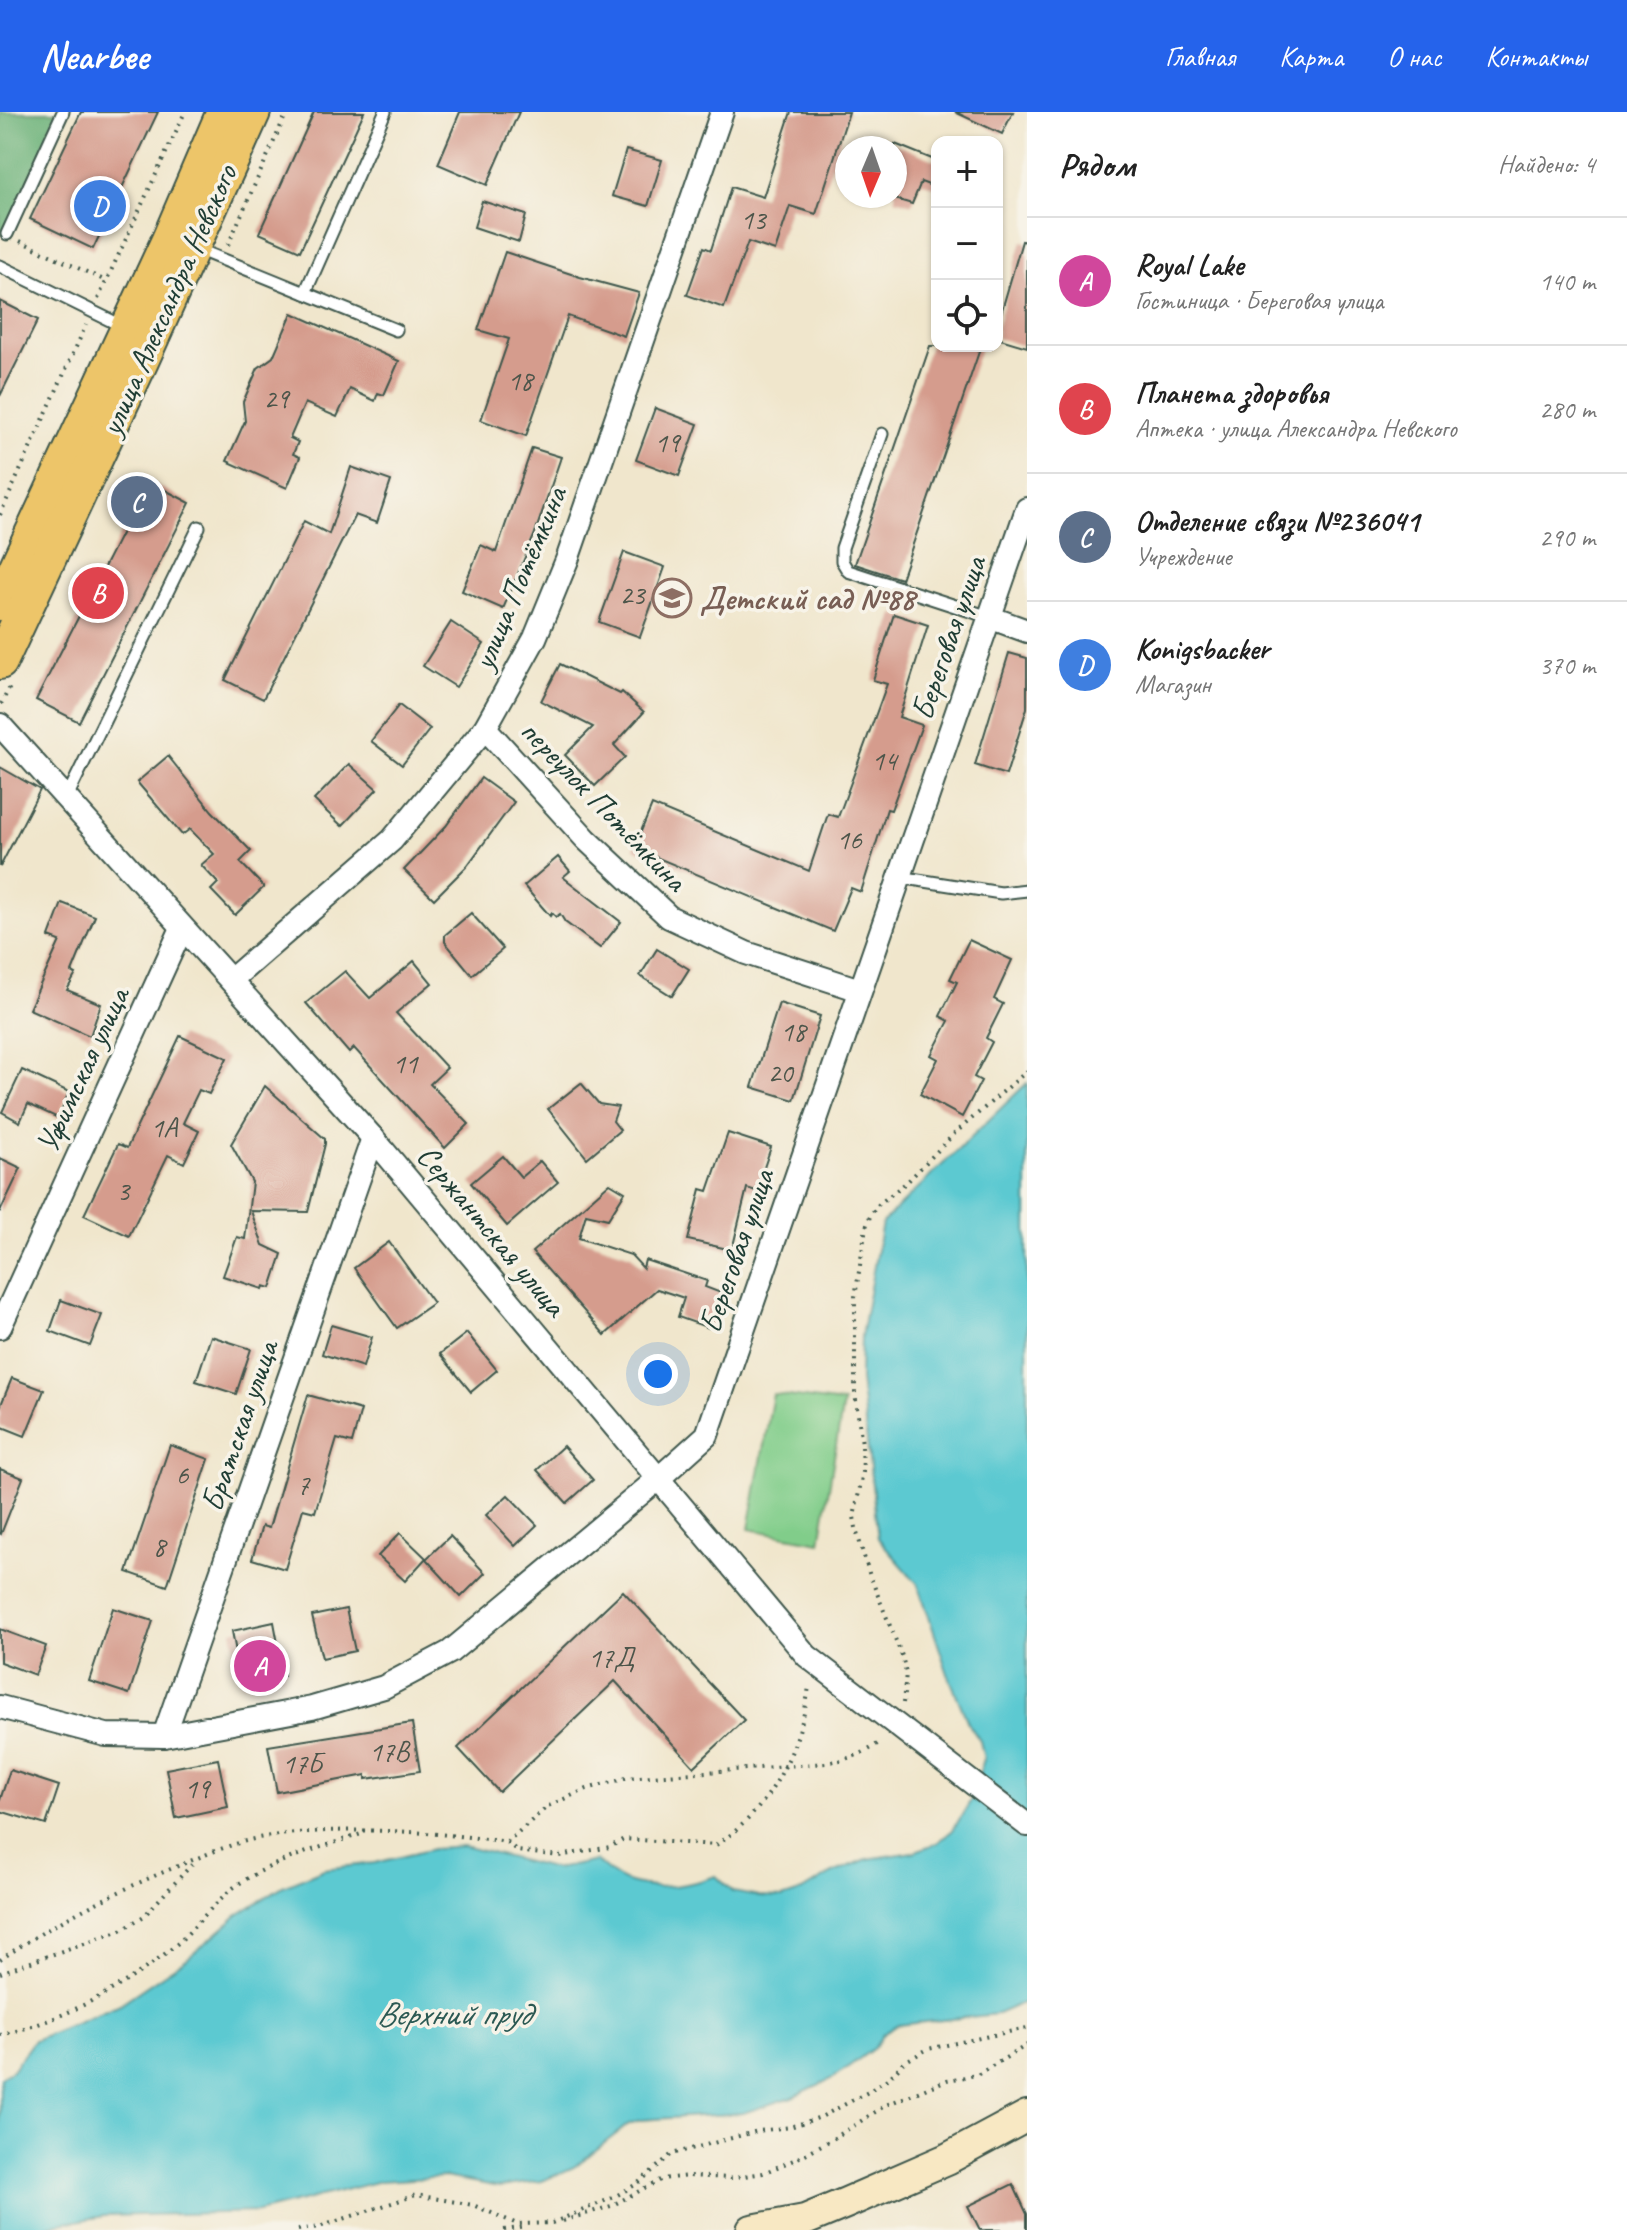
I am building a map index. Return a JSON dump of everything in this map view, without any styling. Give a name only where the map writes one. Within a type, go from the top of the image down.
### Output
[{"type":"main road","name":"улица Александра Невского","points":[[0,603],[128,329],[224,112]]},
{"type":"main road","name":"улица Александра Невского","points":[[0,662],[253,112]]},
{"type":"street","name":"улица Потёмкина","points":[[232,979],[392,840],[485,728],[535,638],[567,560],[722,112]]},
{"type":"street","name":"Береговая улица","points":[[0,1707],[106,1735],[164,1736],[312,1708],[384,1687],[450,1652],[707,1435],[1027,509]]},
{"type":"street","points":[[989,617],[1027,631]]},
{"type":"street","name":"Сержантская улица","points":[[0,725],[373,1138],[807,1656],[1027,1825]]},
{"type":"street","name":"переулок Потёмкина","points":[[485,728],[586,839],[669,917],[746,953],[860,990]]},
{"type":"street","name":"Уфимская улица","points":[[0,1327],[182,928]]},
{"type":"street","name":"Братская улица","points":[[164,1736],[373,1138]]},
{"type":"street","points":[[752,2230],[807,2225],[947,2159],[1027,2116]]},
{"type":"lane","points":[[7,234],[63,112]]},
{"type":"lane","points":[[305,293],[385,112]]},
{"type":"lane","points":[[192,247],[396,330]]},
{"type":"lane","points":[[0,266],[128,329]]},
{"type":"lane","points":[[882,434],[842,548],[842,561],[848,571],[989,617]]},
{"type":"lane","points":[[65,799],[199,527]]},
{"type":"lane","points":[[899,877],[1001,893],[1027,890]]},
{"type":"path","points":[[7,234],[106,281]]},
{"type":"path","points":[[507,1842],[548,1806],[600,1785],[626,1778],[784,1767],[852,1758],[872,1749],[896,1724],[902,1709],[906,1673],[869,1573],[854,1517],[863,1472],[855,1393],[855,1297],[866,1227],[879,1204],[1027,1071]]},
{"type":"path","points":[[0,1960],[77,1912],[198,1858],[263,1837],[370,1831],[440,1832],[507,1842],[517,1851],[559,1856],[610,1847],[624,1839],[716,1845],[743,1825],[759,1808],[784,1767],[806,1708],[809,1681],[807,1656]]},
{"type":"path","points":[[0,2035],[66,2013],[117,1986],[175,1945],[239,1884],[276,1865],[370,1831]]},
{"type":"path","points":[[0,1973],[121,1930],[144,1916],[198,1858]]},
{"type":"path","points":[[298,2230],[319,2227],[416,2195],[473,2205],[517,2224],[552,2223],[637,2184],[672,2154],[821,2117],[868,2092],[890,2077],[904,2062],[928,2049],[1027,2028]]},
{"type":"path","points":[[504,2230],[578,2218],[611,2206],[662,2179],[688,2176],[731,2178],[763,2173],[836,2137],[886,2105],[947,2080],[977,2075],[1027,2045]]},
{"type":"green space","points":[[0,112],[63,112],[7,234],[0,231]]},
{"type":"green space","points":[[773,1394],[843,1403],[820,1542],[749,1529]]},
{"type":"water","name":"Верхний пруд","points":[[1027,1083],[1027,2001],[997,2014],[898,2025],[883,2034],[874,2048],[833,2078],[792,2097],[743,2113],[640,2120],[629,2124],[574,2167],[542,2181],[500,2187],[445,2177],[380,2181],[258,2212],[104,2216],[25,2230],[0,2230],[0,2077],[12,2070],[34,2040],[120,2004],[188,1958],[238,1915],[283,1886],[324,1869],[375,1863],[437,1848],[463,1846],[555,1869],[596,1861],[619,1878],[645,1886],[681,1885],[716,1876],[733,1892],[782,1898],[867,1859],[913,1852],[937,1843],[953,1830],[971,1800],[984,1759],[980,1741],[968,1723],[948,1674],[918,1584],[878,1538],[860,1379],[861,1336],[882,1223]]},
{"type":"building","points":[[81,112],[158,112],[93,249],[30,219]]},
{"type":"building","points":[[314,112],[364,112],[300,251],[259,233]]},
{"type":"building","points":[[460,112],[519,112],[487,185],[438,164]]},
{"type":"building","points":[[791,112],[849,112],[841,136],[835,136],[835,155],[816,214],[790,206],[775,251],[748,242],[724,308],[687,295],[704,247],[711,250],[731,187],[763,197]]},
{"type":"building","points":[[955,112],[1013,112],[1002,134]]},
{"type":"building","points":[[907,149],[931,159],[931,186],[921,182],[912,204],[907,203]]},
{"type":"building","points":[[626,150],[662,160],[648,206],[612,196]]},
{"type":"building","points":[[482,201],[526,215],[519,242],[474,227]]},
{"type":"building","points":[[1022,241],[1027,242],[1027,347],[1003,340],[1003,306]]},
{"type":"building","points":[[505,252],[639,293],[624,336],[568,316],[526,436],[481,420],[509,339],[478,330]]},
{"type":"building","points":[[0,301],[38,320],[0,396]]},
{"type":"building","points":[[292,313],[399,361],[384,395],[378,393],[375,401],[350,389],[337,417],[305,403],[290,438],[298,442],[293,454],[300,457],[287,488],[227,461],[245,421],[243,402],[258,368],[273,357]]},
{"type":"building","points":[[930,346],[931,352],[979,352],[901,579],[855,564]]},
{"type":"building","points":[[655,408],[698,424],[679,476],[636,460]]},
{"type":"building","points":[[532,448],[561,457],[534,536],[503,609],[462,591],[481,545],[496,552]]},
{"type":"building","points":[[351,467],[391,481],[377,523],[355,515],[263,699],[225,680],[304,521],[329,534]]},
{"type":"building","points":[[148,481],[190,503],[79,722],[36,700]]},
{"type":"building","points":[[624,552],[665,567],[640,637],[599,622]]},
{"type":"building","points":[[894,614],[928,625],[899,717],[922,725],[891,810],[887,809],[861,892],[851,888],[833,931],[634,848],[652,805],[809,871],[828,814],[838,817],[887,684],[873,680]]},
{"type":"building","points":[[451,622],[484,644],[456,687],[423,666]]},
{"type":"building","points":[[1009,653],[1027,658],[1027,708],[1006,775],[975,765]]},
{"type":"building","points":[[560,664],[620,694],[622,692],[644,712],[614,745],[625,757],[595,786],[565,755],[593,727],[541,701]]},
{"type":"building","points":[[399,705],[430,729],[402,765],[371,741]]},
{"type":"building","points":[[168,756],[212,811],[251,851],[240,862],[264,887],[235,915],[211,890],[218,883],[201,865],[214,854],[190,829],[182,835],[137,782]]},
{"type":"building","points":[[349,764],[377,789],[342,826],[314,800]]},
{"type":"building","points":[[0,767],[40,790],[0,867]]},
{"type":"building","points":[[481,778],[514,802],[467,866],[434,899],[404,870],[446,826]]},
{"type":"building","points":[[558,857],[570,871],[563,877],[621,922],[600,948],[565,922],[560,914],[556,917],[552,913],[550,916],[524,886]]},
{"type":"building","points":[[62,903],[95,916],[72,972],[76,974],[67,990],[101,1004],[90,1036],[29,1009],[60,941],[49,937]]},
{"type":"building","points":[[471,913],[503,949],[472,975],[445,942],[445,935]]},
{"type":"building","points":[[969,940],[1012,960],[994,999],[1003,1004],[986,1038],[992,1042],[974,1077],[981,1081],[962,1117],[920,1094],[938,1059],[931,1055],[949,1021],[940,1016],[957,982],[950,979]]},
{"type":"building","points":[[657,949],[689,969],[672,996],[640,976]]},
{"type":"building","points":[[414,961],[432,983],[396,1013],[447,1068],[430,1084],[469,1124],[445,1148],[354,1048],[349,1053],[306,1003],[345,971],[370,998]]},
{"type":"building","points":[[779,1003],[820,1016],[794,1100],[752,1087]]},
{"type":"building","points":[[180,1036],[227,1058],[209,1094],[199,1090],[183,1123],[199,1131],[184,1163],[168,1155],[129,1236],[84,1215],[118,1144],[127,1148]]},
{"type":"building","points":[[22,1070],[69,1092],[58,1118],[28,1104],[20,1122],[2,1112]]},
{"type":"building","points":[[581,1083],[599,1104],[618,1107],[613,1121],[620,1130],[587,1158],[548,1109]]},
{"type":"building","points":[[265,1086],[325,1139],[325,1144],[308,1212],[251,1211],[263,1245],[282,1254],[271,1288],[264,1286],[263,1289],[223,1276],[237,1237],[245,1239],[252,1182],[231,1144]]},
{"type":"building","points":[[728,1133],[771,1147],[756,1191],[747,1188],[732,1250],[688,1240],[701,1189],[708,1191]]},
{"type":"building","points":[[503,1156],[521,1177],[540,1161],[558,1182],[507,1226],[471,1183]]},
{"type":"building","points":[[0,1158],[21,1168],[0,1212]]},
{"type":"building","points":[[610,1183],[625,1192],[608,1219],[586,1214],[579,1238],[631,1255],[643,1268],[645,1260],[707,1281],[705,1287],[721,1293],[709,1328],[678,1317],[684,1298],[657,1289],[605,1335],[532,1252]]},
{"type":"building","points":[[389,1242],[433,1303],[397,1328],[354,1268]]},
{"type":"building","points":[[61,1300],[102,1315],[90,1346],[50,1331]]},
{"type":"building","points":[[331,1325],[372,1337],[363,1367],[322,1354]]},
{"type":"building","points":[[467,1333],[497,1370],[471,1392],[440,1354]]},
{"type":"building","points":[[211,1336],[251,1349],[236,1394],[196,1381]]},
{"type":"building","points":[[12,1378],[44,1390],[25,1436],[0,1426],[0,1407]]},
{"type":"building","points":[[308,1395],[361,1410],[352,1443],[337,1439],[315,1512],[303,1509],[285,1569],[252,1559],[262,1526],[269,1528]]},
{"type":"building","points":[[170,1445],[209,1459],[167,1586],[127,1572]]},
{"type":"building","points":[[563,1446],[593,1480],[567,1503],[537,1470]]},
{"type":"building","points":[[0,1469],[23,1478],[1,1534],[0,1533]]},
{"type":"building","points":[[508,1495],[537,1525],[515,1546],[486,1515]]},
{"type":"building","points":[[400,1533],[426,1558],[405,1581],[378,1556]]},
{"type":"building","points":[[450,1536],[485,1573],[461,1597],[426,1559]]},
{"type":"building","points":[[623,1591],[744,1720],[694,1767],[615,1681],[499,1792],[458,1748]]},
{"type":"building","points":[[113,1608],[153,1621],[129,1694],[89,1681]]},
{"type":"building","points":[[346,1609],[355,1651],[322,1658],[312,1616]]},
{"type":"building","points":[[274,1622],[284,1676],[242,1684],[232,1631]]},
{"type":"building","points":[[0,1629],[46,1646],[35,1675],[0,1662]]},
{"type":"building","points":[[412,1723],[420,1771],[366,1779],[366,1775],[277,1792],[268,1746]]},
{"type":"building","points":[[218,1759],[228,1807],[176,1818],[166,1769]]},
{"type":"building","points":[[10,1770],[59,1786],[46,1825],[0,1811],[0,1800]]},
{"type":"building","points":[[1013,2184],[1027,2214],[1027,2230],[980,2230],[968,2206]]},
{"type":"place","name":"Konigsbacker","points":[[100,206]]},
{"type":"place","name":"Отделение связи №236041","points":[[137,502]]},
{"type":"place","name":"Планета здоровья","points":[[98,593]]},
{"type":"place","name":"Детский сад №88","points":[[672,598]]},
{"type":"place","name":"Royal Lake","points":[[260,1666]]}]
